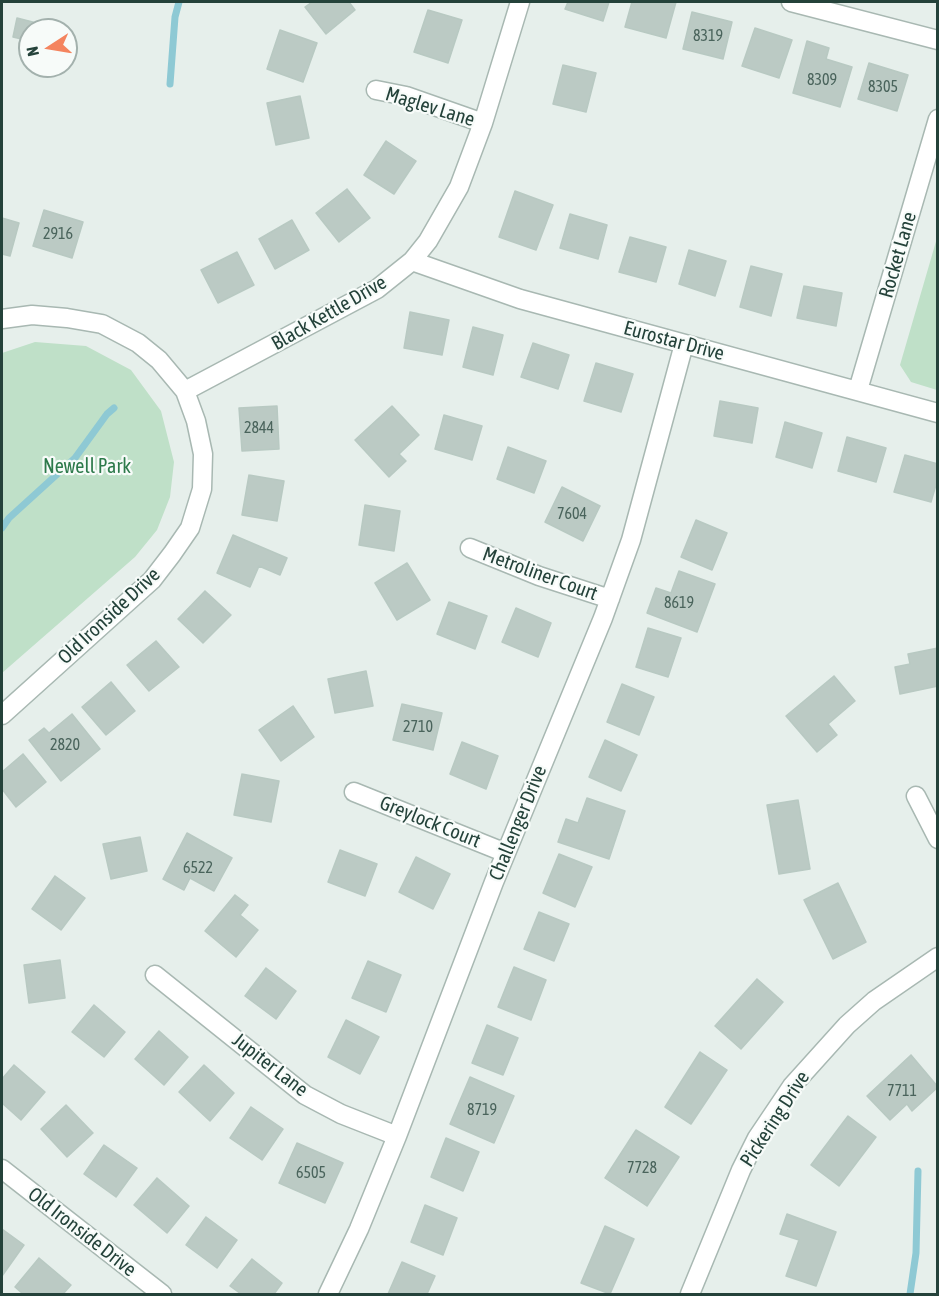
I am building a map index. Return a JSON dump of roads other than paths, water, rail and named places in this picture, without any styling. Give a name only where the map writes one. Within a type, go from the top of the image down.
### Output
[{"type":"street","name":"Black Kettle Drive","points":[[184,391],[377,289],[412,261],[428,241],[459,187],[483,123],[520,2]]},
{"type":"street","points":[[793,2],[938,40]]},
{"type":"street","name":"Maglev Lane","points":[[376,90],[406,96],[483,123]]},
{"type":"street","name":"Rocket Lane","points":[[858,390],[938,119]]},
{"type":"street","name":"Eurostar Drive","points":[[412,261],[520,299],[938,413]]},
{"type":"street","name":"Old Ironside Drive","points":[[2,319],[32,315],[102,324],[138,343],[159,360],[184,391],[196,421],[202,454],[202,489],[190,528],[152,580],[2,715]]},
{"type":"street","name":"Challenger Drive","points":[[328,1294],[397,1136],[506,853],[610,599],[631,540],[684,344]]},
{"type":"street","name":"Metroliner Court","points":[[470,548],[539,576],[610,599]]},
{"type":"street","name":"Greylock Court","points":[[354,792],[506,853]]},
{"type":"street","points":[[916,796],[938,839]]},
{"type":"street","name":"Pickering Drive","points":[[690,1294],[741,1170],[757,1138],[792,1086],[847,1025],[874,1001],[938,957]]},
{"type":"street","name":"Jupiter Lane","points":[[155,975],[305,1095],[341,1114],[397,1136]]},
{"type":"street","name":"Old Ironside Drive","points":[[2,1169],[162,1294]]},
{"type":"waterway","points":[[170,84],[175,17],[179,2]]},
{"type":"waterway","points":[[2,528],[9,518],[75,458],[107,414],[114,408]]},
{"type":"waterway","points":[[910,1294],[916,1253],[918,1171]]},
{"type":"park label","name":"Newell Park","points":[[87,467]]}]
